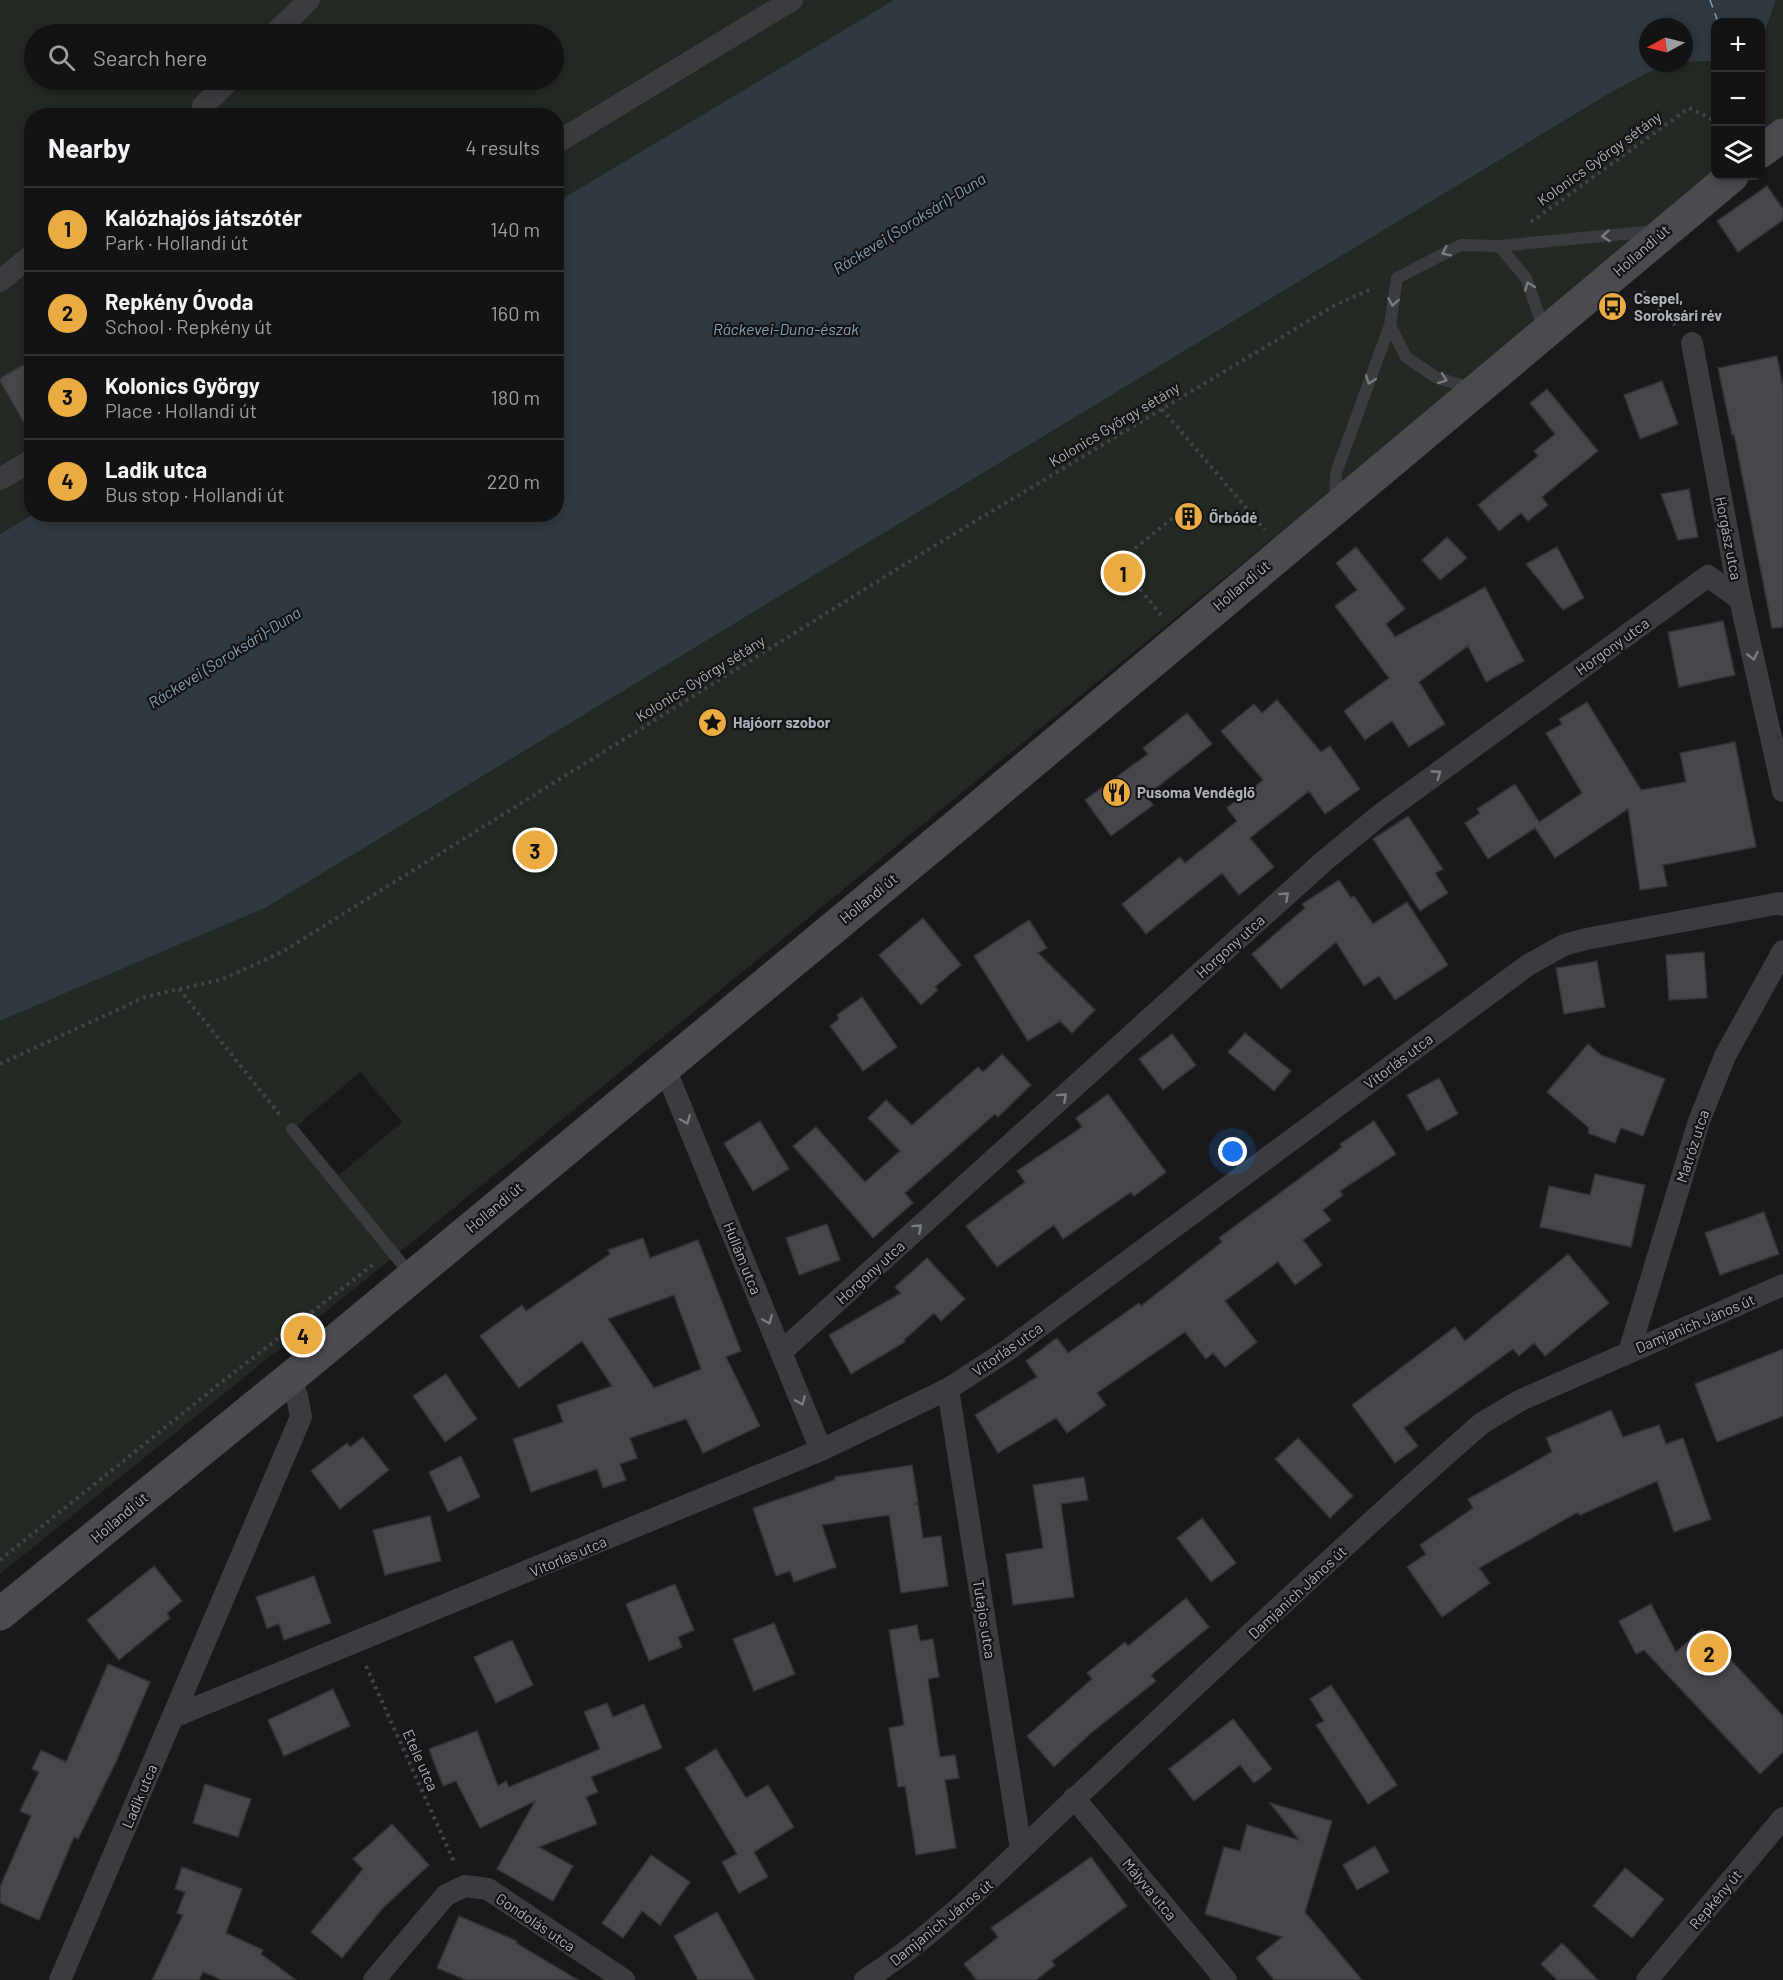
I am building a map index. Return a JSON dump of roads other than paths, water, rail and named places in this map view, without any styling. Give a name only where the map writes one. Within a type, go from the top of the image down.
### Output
[{"type":"street","points":[[284,24],[309,0]]},
{"type":"street","points":[[564,138],[792,0]]},
{"type":"street","points":[[205,108],[221,90]]},
{"type":"street","name":"Hollandi út","points":[[0,1614],[289,1379],[411,1275],[961,822],[1335,507],[1546,334],[1664,230],[1727,180]]},
{"type":"street","points":[[0,281],[24,262]]},
{"type":"street","name":"Horgász utca","points":[[1692,343],[1740,599],[1783,791]]},
{"type":"street","points":[[0,479],[24,465]]},
{"type":"street","name":"Horgony utca","points":[[781,1352],[1324,861],[1380,815],[1708,576],[1732,556]]},
{"type":"street","points":[[1708,576],[1740,599]]},
{"type":"street","name":"Vitorlás utca","points":[[173,1718],[821,1450],[948,1389],[1005,1352],[1546,954],[1564,945],[1586,939],[1783,905]]},
{"type":"street","name":"Matróz utca","points":[[1629,1352],[1699,1121],[1725,1056],[1783,951]]},
{"type":"street","name":"Hullám utca","points":[[664,1066],[821,1450]]},
{"type":"street","name":"Damjanich János út","points":[[865,1980],[891,1964],[993,1879],[1074,1798],[1482,1423],[1521,1400],[1783,1285]]},
{"type":"street","name":"Ladik utca","points":[[60,1980],[302,1417],[297,1396],[289,1379]]},
{"type":"street","name":"Tutajos utca","points":[[948,1389],[1021,1849]]},
{"type":"street","name":"Mályva utca","points":[[1074,1798],[1226,1980]]},
{"type":"street","name":"Repkény út","points":[[1647,1980],[1783,1818]]},
{"type":"street","name":"Gondolás utca","points":[[374,1980],[446,1895],[465,1886],[488,1890],[624,1980]]},
{"type":"lane","points":[[1335,507],[1336,473],[1390,325],[1397,278],[1461,245],[1500,246],[1664,230]]},
{"type":"lane","points":[[1500,246],[1526,278],[1546,334]]},
{"type":"lane","points":[[1390,325],[1406,357],[1437,378],[1479,390]]},
{"type":"lane","points":[[292,1130],[411,1275]]},
{"type":"water","name":"Ráckevei-Duna-észak","points":[[894,0],[1776,0],[1765,30],[1765,18],[1711,18],[1711,61],[1693,62],[1693,18],[1639,18],[1639,72],[1649,72],[1610,93],[265,908],[0,1021],[0,534],[24,520],[24,522],[564,522],[564,198]]},
{"type":"place","name":"Csepel, Soroksári rév","points":[[1613,307]]},
{"type":"place","name":"Őrbódé","points":[[1188,517]]},
{"type":"place","name":"Kalózhajós játszótér","points":[[1123,573]]},
{"type":"place","name":"Hajóorr szobor","points":[[712,722]]},
{"type":"place","name":"Pusoma Vendéglő","points":[[1116,792]]},
{"type":"place","name":"Kolonics György","points":[[535,850]]},
{"type":"place","name":"Ladik utca","points":[[303,1335]]},
{"type":"place","name":"Repkény Óvoda","points":[[1709,1653]]},
{"type":"water label","name":"Ráckevei (Soroksári)-Duna","points":[[909,223]]},
{"type":"water label","name":"Ráckevei (Soroksári)-Duna","points":[[224,657]]}]
